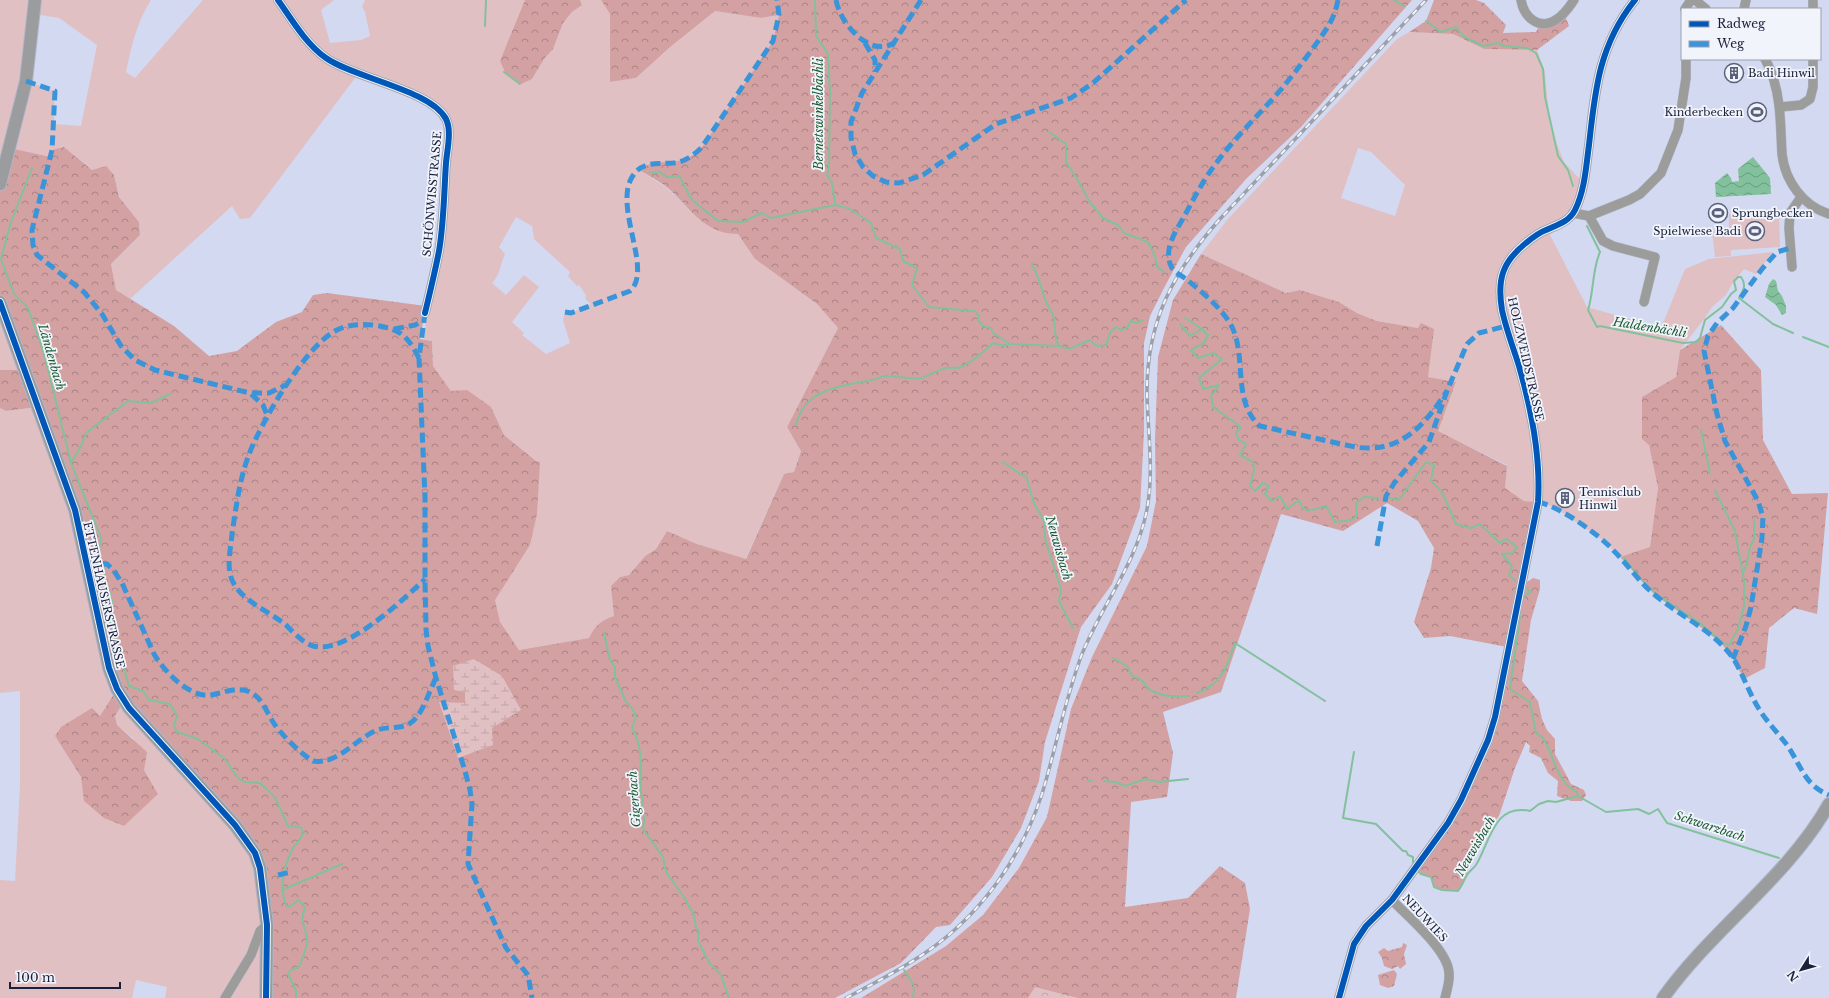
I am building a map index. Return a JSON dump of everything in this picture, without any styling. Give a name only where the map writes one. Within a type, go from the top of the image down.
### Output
[{"type":"street","points":[[0,184],[26,81],[35,0]]},
{"type":"street","name":"SCHÖNWISSTRASSE","points":[[278,0],[308,41],[326,58],[347,70],[420,98],[439,110],[445,118],[448,134],[441,232],[439,249],[425,313]]},
{"type":"street","points":[[1521,0],[1523,8],[1528,16],[1535,22],[1543,24],[1550,23],[1559,18],[1574,0]]},
{"type":"street","points":[[1635,0],[1611,38],[1599,71],[1594,96],[1585,172],[1580,194],[1573,213],[1588,216],[1629,200],[1640,194],[1661,173],[1678,130],[1686,78],[1686,60]]},
{"type":"street","points":[[1685,8],[1687,3],[1691,0]]},
{"type":"street","points":[[1695,0],[1705,8]]},
{"type":"street","points":[[1765,60],[1774,78],[1780,107],[1782,156],[1790,179],[1801,197],[1818,209],[1829,214]]},
{"type":"street","points":[[1780,107],[1801,105],[1810,99],[1813,87],[1813,60]]},
{"type":"street","points":[[1792,267],[1788,228],[1790,213],[1801,197]]},
{"type":"street","name":"HOLZWEIDSTRASSE","points":[[1339,998],[1354,944],[1366,926],[1392,900],[1448,823],[1479,762],[1495,718],[1538,502],[1539,490],[1535,441],[1523,380],[1503,315],[1500,296],[1501,282],[1506,265],[1516,252],[1538,234],[1563,222],[1573,213]]},
{"type":"street","points":[[1588,216],[1603,241],[1613,246],[1654,257],[1644,302]]},
{"type":"street","name":"ETTENHAUSERSTRASSE","points":[[0,302],[74,510],[109,668],[117,689],[129,708],[235,825],[255,853],[260,868],[267,925],[266,998]]},
{"type":"street","points":[[1663,998],[1690,963],[1807,839],[1829,804]]},
{"type":"street","name":"NEUWIES","points":[[1392,900],[1441,952],[1449,973],[1445,998]]},
{"type":"street","points":[[225,998],[251,955],[260,931],[267,925]]},
{"type":"green space","points":[[0,0],[151,0],[138,26],[132,44],[126,72],[135,78],[203,0],[334,0],[321,10],[330,43],[361,40],[370,36],[365,12],[362,7],[365,0],[525,0],[521,12],[532,79],[544,59],[553,49],[563,23],[572,12],[582,5],[580,0],[601,0],[610,14],[610,82],[636,78],[669,48],[715,11],[761,18],[779,15],[773,41],[702,147],[683,160],[674,163],[658,163],[639,170],[666,188],[708,225],[727,233],[738,234],[755,259],[817,304],[838,328],[787,427],[801,451],[794,472],[784,474],[745,560],[697,544],[667,531],[656,549],[645,556],[629,575],[620,577],[614,616],[599,624],[589,638],[519,650],[499,622],[494,600],[530,545],[536,461],[504,435],[491,407],[451,391],[433,366],[432,341],[424,339],[426,322],[425,313],[436,267],[448,134],[439,110],[358,74],[250,218],[240,219],[232,206],[130,299],[116,290],[111,264],[140,235],[139,222],[119,197],[114,175],[92,170],[64,147],[51,157],[10,148],[0,184]],"holes":[[[34,14],[59,18],[97,45],[81,126],[54,124],[55,91],[26,81]],[[516,217],[532,226],[534,239],[570,272],[568,276],[577,286],[579,285],[586,295],[585,299],[591,304],[571,313],[565,312],[563,320],[570,343],[546,354],[522,335],[524,333],[512,322],[539,287],[524,275],[506,295],[492,283],[495,280],[505,254],[499,247]]]},
{"type":"green space","points":[[525,0],[580,0],[582,5],[572,12],[563,23],[553,49],[544,59],[532,79],[521,84],[505,72],[500,61]]},
{"type":"green space","points":[[601,0],[1412,0],[1301,127],[1247,178],[1186,247],[1150,316],[1144,343],[1144,432],[1140,508],[1112,584],[1081,627],[1045,742],[1039,781],[1021,828],[992,877],[950,925],[936,927],[901,963],[835,998],[266,998],[267,925],[255,853],[124,702],[115,716],[117,725],[147,752],[144,770],[158,794],[124,826],[104,818],[84,801],[81,777],[55,736],[61,727],[92,708],[100,716],[117,689],[87,565],[38,407],[6,411],[0,408],[0,370],[25,370],[0,302],[0,184],[10,148],[51,157],[52,150],[64,147],[92,170],[106,166],[114,175],[119,197],[139,222],[140,235],[111,264],[116,290],[174,326],[209,356],[237,351],[276,322],[302,312],[313,295],[327,293],[426,306],[420,339],[432,341],[433,366],[451,391],[467,390],[491,407],[504,435],[536,461],[540,462],[537,514],[530,545],[495,600],[500,622],[519,650],[589,638],[599,624],[605,619],[614,616],[611,586],[620,577],[629,575],[645,556],[656,549],[667,531],[697,544],[746,559],[784,474],[794,472],[801,451],[787,427],[838,328],[817,304],[755,259],[738,234],[717,230],[700,220],[666,187],[639,170],[646,165],[654,163],[685,159],[693,155],[702,147],[773,41],[779,15],[761,18],[715,11],[669,48],[636,78],[610,82],[610,14]]},
{"type":"green space","points":[[1434,0],[1476,0],[1484,3],[1506,25],[1503,33],[1536,32],[1540,24],[1564,13],[1569,26],[1537,50],[1484,49],[1453,34],[1409,32],[1426,21]]},
{"type":"green space","points":[[1409,32],[1453,34],[1484,49],[1537,50],[1545,72],[1550,126],[1564,162],[1587,187],[1573,218],[1549,233],[1587,307],[1661,328],[1685,269],[1709,259],[1773,252],[1756,274],[1744,269],[1732,284],[1726,295],[1712,307],[1680,350],[1676,377],[1642,397],[1649,445],[1658,488],[1650,548],[1620,557],[1604,541],[1560,511],[1544,503],[1524,501],[1505,488],[1507,465],[1437,431],[1456,383],[1428,377],[1418,328],[1377,321],[1357,313],[1339,302],[1300,290],[1286,293],[1201,254],[1227,220],[1397,39]],"holes":[[[1358,148],[1371,152],[1405,185],[1395,216],[1341,198]]]},
{"type":"green space","name":"Spielwiese Badi","points":[[1779,213],[1780,247],[1731,250],[1731,256],[1715,257],[1712,231],[1729,230],[1729,214]]},
{"type":"green space","points":[[1201,254],[1286,293],[1300,290],[1339,302],[1357,313],[1377,321],[1418,328],[1421,323],[1434,329],[1428,377],[1456,382],[1438,431],[1507,466],[1505,488],[1524,501],[1538,502],[1507,647],[1450,636],[1424,638],[1414,622],[1431,568],[1434,548],[1418,521],[1387,503],[1343,531],[1281,514],[1221,692],[1163,712],[1173,753],[1167,797],[1131,802],[1125,907],[1188,898],[1220,866],[1245,883],[1250,909],[1236,998],[861,998],[946,946],[983,915],[1019,868],[1047,817],[1071,709],[1092,657],[1147,546],[1156,501],[1155,439],[1158,357],[1173,300]]},
{"type":"green space","points":[[0,302],[25,370],[0,370]]},
{"type":"green space","points":[[1721,325],[1761,370],[1763,440],[1792,494],[1828,493],[1817,614],[1794,608],[1769,628],[1765,668],[1744,679],[1733,659],[1721,643],[1655,595],[1620,557],[1650,547],[1658,488],[1649,445],[1642,439],[1642,397],[1676,377],[1680,350]]},
{"type":"green space","points":[[38,407],[75,510],[117,689],[100,716],[55,736],[81,777],[85,801],[158,794],[144,770],[133,738],[117,725],[115,716],[124,702],[235,825],[260,868],[266,998],[165,998],[167,987],[136,980],[132,998],[0,998],[0,880],[15,881],[20,786],[20,691],[0,693],[0,408],[6,411]]},
{"type":"green space","points":[[1533,578],[1540,580],[1540,589],[1531,620],[1522,681],[1538,701],[1542,719],[1547,730],[1555,739],[1555,754],[1571,784],[1584,790],[1586,795],[1582,801],[1571,801],[1557,796],[1558,781],[1548,773],[1541,758],[1529,752],[1530,746],[1526,742],[1515,768],[1499,816],[1481,837],[1469,863],[1467,875],[1458,891],[1442,890],[1434,887],[1431,877],[1421,874],[1418,871],[1448,823],[1488,740],[1523,585]]},
{"type":"green space","points":[[474,659],[502,676],[521,710],[492,728],[493,745],[458,758],[439,702],[465,703],[465,692],[454,690],[453,666]]},
{"type":"green space","points":[[1403,943],[1407,945],[1404,954],[1406,964],[1400,969],[1398,966],[1392,969],[1384,966],[1382,958],[1378,952],[1384,948],[1388,951],[1402,947]]},
{"type":"green space","points":[[1394,970],[1397,974],[1394,986],[1388,988],[1380,985],[1378,975]]},
{"type":"green space","points":[[1035,987],[1078,998],[1028,998]]},
{"type":"water","name":"Kinderbecken","points":[[1757,102],[1764,116],[1759,121],[1752,113],[1755,110],[1752,106]]},
{"type":"water","points":[[1753,157],[1770,178],[1771,194],[1716,197],[1715,183],[1727,173],[1732,182],[1739,181],[1738,169]]},
{"type":"water","name":"Sprungbecken","points":[[1723,205],[1724,219],[1714,220],[1712,206]]},
{"type":"water","points":[[1773,279],[1776,281],[1778,291],[1786,306],[1786,313],[1782,315],[1776,305],[1765,297],[1769,284]]},
{"type":"waterway","name":"Schwarzbach","points":[[485,26],[486,0]]},
{"type":"waterway","name":"Bernetswinkelbächli","points":[[815,0],[816,36],[828,54],[830,92],[829,169],[827,175],[832,183],[835,204]]},
{"type":"waterway","points":[[1394,0],[1404,6]]},
{"type":"waterway","points":[[1426,21],[1441,32],[1456,27],[1463,36],[1483,46],[1498,43],[1504,46],[1527,48],[1536,53],[1543,69],[1545,97],[1558,156],[1568,170],[1573,186]]},
{"type":"waterway","name":"Schwarzbach","points":[[504,72],[520,84]]},
{"type":"waterway","points":[[1049,132],[1066,144],[1066,162],[1089,201],[1103,218],[1118,225],[1124,233],[1148,242],[1155,256],[1157,267],[1164,272]]},
{"type":"waterway","name":"Ländenbach","points":[[32,168],[10,225],[1,259],[14,294],[28,308],[44,353],[71,463],[101,538],[98,556]]},
{"type":"waterway","name":"Schwarzbach","points":[[650,173],[660,172],[667,177],[679,176],[692,200],[718,221],[743,222],[762,213],[771,218],[835,205],[848,208],[871,223],[876,238],[900,249],[903,261],[917,268],[912,285],[929,307],[975,311],[979,316],[978,320],[983,326],[991,328],[993,333],[1010,344],[1059,346],[1069,349],[1090,340],[1097,346],[1106,345],[1111,331],[1116,327],[1121,330],[1127,328],[1131,321],[1137,323],[1143,320]]},
{"type":"waterway","name":"Haldenbächli","points":[[1587,226],[1600,252],[1597,259],[1588,310],[1597,327],[1600,326],[1683,343],[1696,342],[1700,338],[1705,320],[1722,307],[1731,294],[1736,290],[1734,281],[1738,277],[1741,277],[1744,285],[1739,298],[1773,324],[1793,333]]},
{"type":"waterway","points":[[1032,264],[1053,315],[1056,338],[1059,346]]},
{"type":"waterway","points":[[1185,318],[1202,329]]},
{"type":"waterway","name":"Schwarzbach","points":[[1180,324],[1190,336],[1202,329],[1208,335],[1204,343],[1191,350],[1198,358],[1213,353],[1222,359],[1199,378],[1203,389],[1219,385],[1211,396],[1213,407],[1241,427],[1236,433],[1239,440],[1246,444],[1240,455],[1253,462],[1254,471],[1250,486],[1255,491],[1263,483],[1269,486],[1265,494],[1272,501],[1280,496],[1287,509],[1299,500],[1302,507],[1308,511],[1326,506],[1335,522],[1351,520],[1357,516],[1356,503],[1364,497],[1379,498]]},
{"type":"waterway","name":"Haldenbächli","points":[[1803,337],[1829,347]]},
{"type":"waterway","points":[[796,425],[807,403],[826,391],[884,376],[912,379],[921,378],[946,368],[961,367],[970,362],[993,343],[1005,346],[1009,344]]},
{"type":"waterway","points":[[71,463],[82,444],[86,433],[128,401],[151,403],[170,394]]},
{"type":"waterway","points":[[1701,430],[1710,473]]},
{"type":"waterway","name":"Neuwisbach","points":[[1003,462],[1020,474],[1026,476],[1034,503],[1044,521],[1045,539],[1061,589],[1059,601],[1073,628]]},
{"type":"waterway","name":"Schwarzbach","points":[[1389,498],[1399,500],[1426,462],[1434,465],[1431,481],[1442,492],[1456,524],[1471,528],[1480,524],[1500,543],[1506,539],[1517,547],[1513,553],[1502,554],[1512,566],[1509,575],[1515,581]]},
{"type":"waterway","points":[[1624,558],[1640,578],[1656,594],[1700,623],[1723,643],[1729,645],[1738,629],[1744,606],[1744,581],[1735,531],[1715,490]]},
{"type":"waterway","points":[[1743,573],[1747,563],[1750,547],[1754,539],[1754,520]]},
{"type":"waterway","name":"Ländenbach","points":[[102,569],[112,601],[110,619],[129,686],[143,691],[149,700],[170,704],[177,716],[174,725],[177,732],[198,739],[225,759],[237,777],[244,782],[260,783],[275,797],[288,826],[300,827],[304,832],[293,848],[289,857],[284,870],[282,884],[286,905],[290,907],[298,900],[305,908],[303,913],[303,924],[307,939],[306,950],[299,967],[291,970],[288,974],[296,991],[296,998]]},
{"type":"waterway","name":"Schwarzbach","points":[[1522,598],[1531,592],[1524,587]]},
{"type":"waterway","name":"Schwarzbach","points":[[1520,616],[1510,689],[1530,702],[1536,733],[1544,740],[1561,777],[1570,788],[1577,792],[1578,796],[1606,812],[1638,809],[1649,814],[1658,809],[1667,823],[1779,858]]},
{"type":"waterway","name":"Gigerbach","points":[[604,633],[610,660],[615,667],[615,677],[626,702],[632,708],[636,716],[632,728],[636,735],[640,751],[641,793],[643,802],[641,807],[644,818],[643,829],[663,857],[666,872],[684,897],[694,915],[696,927],[699,932],[698,941],[710,964],[721,975],[729,998]]},
{"type":"waterway","name":"Neuwisbach","points":[[1197,693],[1212,685],[1218,679],[1226,667],[1235,643],[1325,701]]},
{"type":"waterway","name":"Neuwisbach","points":[[1113,658],[1127,666],[1132,676],[1140,679],[1152,691],[1170,696],[1189,696]]},
{"type":"waterway","name":"Neuwisbach","points":[[1354,752],[1343,818],[1376,824],[1403,851],[1406,851],[1408,855],[1413,857],[1413,864]]},
{"type":"waterway","points":[[1104,781],[1116,782],[1125,786],[1146,779],[1159,782],[1188,779]]},
{"type":"waterway","name":"Neuwisbach","points":[[1418,871],[1421,874],[1431,877],[1434,887],[1442,890],[1458,891],[1468,874],[1476,865],[1489,836],[1500,819],[1508,813],[1518,810],[1530,811],[1539,804],[1548,801],[1556,802],[1578,796]]},
{"type":"waterway","points":[[282,890],[342,864]]},
{"type":"waterway","points":[[904,970],[913,984]]},
{"type":"waterway","points":[[913,998],[914,988]]},
{"type":"railway","points":[[846,998],[916,959],[945,938],[964,921],[997,883],[1023,840],[1042,794],[1071,688],[1082,654],[1127,565],[1142,529],[1147,509],[1150,481],[1147,395],[1151,344],[1157,321],[1176,279],[1203,239],[1220,219],[1426,0]]},
{"type":"marked path","points":[[565,312],[571,313],[630,291],[636,282],[638,269],[627,207],[627,192],[631,179],[635,173],[644,166],[673,163],[685,160],[702,147],[773,41],[779,15],[777,0]]},
{"type":"marked path","points":[[836,0],[843,19],[857,36],[875,46],[884,46],[894,43]]},
{"type":"marked path","points":[[921,0],[862,93],[851,122],[851,138],[855,154],[863,167],[873,176],[886,182],[899,183],[923,175],[996,124],[1071,98],[1093,83],[1186,0]]},
{"type":"marked path","points":[[1338,0],[1331,21],[1312,50],[1284,86],[1231,145],[1206,178],[1174,234],[1169,248],[1169,261],[1174,271],[1199,289],[1223,313],[1232,327],[1239,352],[1241,379],[1246,405],[1251,416],[1260,426],[1355,447],[1371,448],[1385,446],[1398,442],[1420,426],[1447,391]]},
{"type":"marked path","points":[[865,43],[875,60],[875,72]]},
{"type":"marked path","points":[[26,81],[55,91],[52,150],[32,230],[33,245],[37,255],[84,292],[102,314],[121,346],[135,360],[155,370],[250,393],[263,405],[267,415],[266,420]]},
{"type":"marked path","points":[[1733,659],[1746,626],[1751,607],[1762,538],[1763,517],[1758,501],[1725,441],[1717,414],[1704,351],[1708,336],[1717,323],[1733,308],[1762,269],[1777,252],[1790,248]]},
{"type":"marked path","points":[[425,313],[419,358],[425,497],[426,629],[428,646],[436,678],[470,790],[472,804],[468,864],[506,948],[528,975],[532,998]]},
{"type":"marked path","points":[[394,329],[415,325],[423,321]]},
{"type":"marked path","points":[[419,358],[411,344],[402,334],[374,325],[354,325],[344,327],[335,331],[323,340],[310,353],[284,388],[262,426],[248,457],[238,495],[229,557],[229,568],[232,580],[236,587],[249,600],[286,625],[302,640],[313,646],[326,647],[341,642],[373,624],[403,600],[425,579]]},
{"type":"marked path","points":[[1377,546],[1386,496],[1395,482],[1429,442],[1447,391],[1467,344],[1479,333],[1506,326]]},
{"type":"marked path","points":[[252,393],[269,393],[286,385]]},
{"type":"marked path","points":[[1538,502],[1568,515],[1608,544],[1650,590],[1665,603],[1716,639],[1725,648],[1737,664],[1759,709],[1792,752],[1808,780],[1814,786],[1829,795]]},
{"type":"marked path","points":[[87,565],[107,564],[114,571],[122,583],[158,661],[178,682],[186,688],[203,695],[211,695],[235,690],[245,690],[250,692],[262,702],[275,725],[283,734],[313,761],[322,761],[338,756],[368,735],[380,729],[399,727],[409,724],[420,712],[436,678]]},
{"type":"marked path","points":[[278,875],[291,872]]},
{"type":"cycle path","points":[[278,0],[306,39],[326,58],[354,72],[409,92],[425,100],[438,109],[446,119],[449,135],[441,240],[425,313]]},
{"type":"cycle path","points":[[1339,998],[1354,944],[1366,926],[1392,900],[1448,823],[1461,800],[1488,740],[1495,717],[1538,502],[1539,485],[1531,416],[1519,366],[1502,310],[1500,290],[1501,281],[1503,272],[1511,257],[1518,250],[1538,234],[1566,220],[1575,210],[1585,178],[1594,105],[1606,51],[1613,34],[1635,0]]},
{"type":"cycle path","points":[[0,302],[75,510],[109,668],[117,689],[129,708],[235,825],[255,853],[260,868],[267,925],[266,998]]},
{"type":"place","name":"Badi Hinwil","points":[[1734,73]]},
{"type":"place","name":"Kinderbecken","points":[[1757,112]]},
{"type":"place","name":"Sprungbecken","points":[[1718,213]]},
{"type":"place","name":"Spielwiese Badi","points":[[1755,231]]},
{"type":"place","name":"Tennisclub Hinwil","points":[[1565,498]]}]
